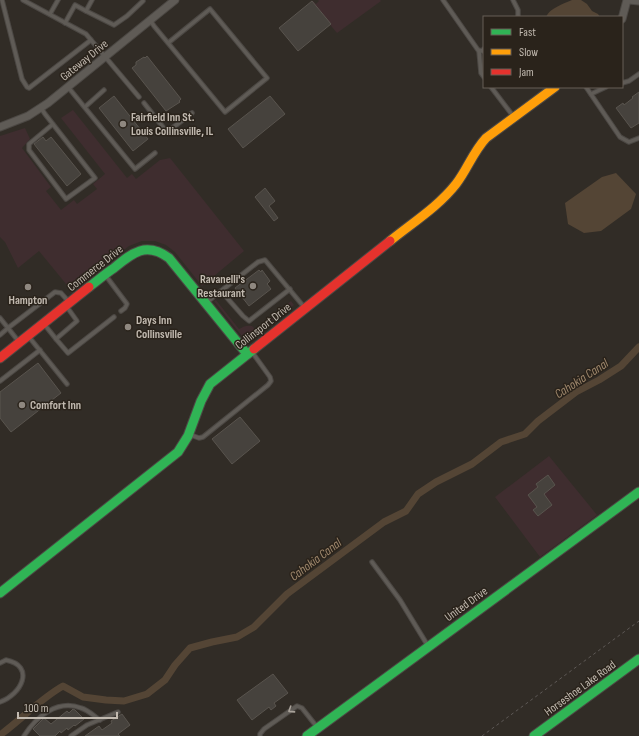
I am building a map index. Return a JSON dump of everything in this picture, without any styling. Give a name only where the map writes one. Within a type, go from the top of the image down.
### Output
[{"type":"street","name":"Gateway Drive","points":[[0,127],[28,116],[41,108],[175,0]]},
{"type":"street","points":[[623,16],[628,0],[639,1]]},
{"type":"street","name":"Collinsport Drive","points":[[0,593],[178,452],[190,435],[202,397],[210,384],[440,201],[456,184],[477,148],[497,128],[554,88]]},
{"type":"street","name":"Commerce Drive","points":[[0,358],[135,252],[145,249],[158,251],[169,258],[205,304],[249,352]]},
{"type":"street","name":"United Drive","points":[[307,736],[639,492]]},
{"type":"street","name":"Horseshoe Lake Road","points":[[534,736],[639,659]]},
{"type":"lane","points":[[2,0],[22,79],[29,88],[91,40]]},
{"type":"lane","points":[[50,14],[58,0]]},
{"type":"lane","points":[[86,11],[92,0]]},
{"type":"lane","points":[[138,0],[143,1]]},
{"type":"lane","points":[[443,0],[479,51],[481,73],[483,76]]},
{"type":"lane","points":[[513,0],[518,10],[518,16]]},
{"type":"lane","points":[[25,1],[86,34],[139,97]]},
{"type":"lane","points":[[65,23],[74,5],[114,24],[127,16],[143,1]]},
{"type":"lane","points":[[150,20],[168,43],[225,112],[267,78],[210,9],[168,43]]},
{"type":"lane","points":[[479,51],[483,49]]},
{"type":"lane","points":[[623,83],[629,81],[639,74]]},
{"type":"lane","points":[[68,87],[135,169],[155,153]]},
{"type":"lane","points":[[492,88],[514,116]]},
{"type":"lane","points":[[587,88],[620,137],[629,142],[639,138]]},
{"type":"lane","points":[[591,94],[604,88]]},
{"type":"lane","points":[[84,108],[104,90]]},
{"type":"lane","points":[[144,103],[166,131],[171,129],[192,113]]},
{"type":"lane","points":[[41,108],[95,178],[66,199],[29,150],[29,144],[53,124]]},
{"type":"lane","points":[[205,304],[258,262],[265,260],[305,308]]},
{"type":"lane","points":[[105,275],[127,304],[121,311]]},
{"type":"lane","points":[[221,291],[249,321],[290,289]]},
{"type":"lane","points":[[0,335],[55,292],[61,293],[77,321],[56,339]]},
{"type":"lane","points":[[43,324],[68,353],[114,317]]},
{"type":"lane","points":[[0,318],[20,343]]},
{"type":"lane","points":[[28,336],[67,384]]},
{"type":"lane","points":[[0,381],[40,350]]},
{"type":"lane","points":[[190,435],[199,438],[203,436],[268,385],[271,381],[249,352]]},
{"type":"lane","points":[[372,562],[396,594],[429,647]]},
{"type":"lane","points":[[0,663],[6,660],[16,663],[23,673],[20,688],[6,700],[0,702]]},
{"type":"lane","points":[[24,736],[40,716],[53,709],[62,707],[70,706],[81,708],[100,720]]},
{"type":"lane","points":[[260,736],[264,729],[297,706],[302,708],[318,728]]},
{"type":"lane","points":[[71,736],[87,725],[118,712]]},
{"type":"path","points":[[482,736],[639,621]]},
{"type":"shaded area","points":[[318,0],[381,1],[337,33],[312,3],[313,1],[316,4],[319,1]]},
{"type":"shaded area","points":[[572,0],[581,0],[599,16],[547,16],[550,11]]},
{"type":"shaded area","points":[[73,110],[127,178],[132,174],[136,179],[160,160],[170,158],[244,251],[202,286],[175,252],[166,245],[155,241],[142,241],[129,246],[71,290],[39,251],[18,268],[5,242],[0,237],[0,136],[25,128],[30,139],[22,148],[51,187],[46,191],[61,210],[74,200],[77,204],[97,189],[93,184],[105,174],[61,118]]},
{"type":"shaded area","points":[[616,173],[636,194],[631,209],[601,231],[584,233],[568,224],[565,203],[602,177]]},
{"type":"shaded area","points":[[216,300],[239,329],[246,326],[252,326],[256,330],[291,301],[294,305],[251,340],[245,340],[214,301]]},
{"type":"shaded area","points":[[549,456],[597,515],[540,557],[495,497]]},
{"type":"building","points":[[312,1],[331,24],[298,51],[279,28]]},
{"type":"building","points":[[147,56],[181,99],[179,101],[180,102],[166,111],[132,68],[136,65],[136,62]]},
{"type":"building","points":[[639,92],[639,123],[631,128],[616,108],[623,103],[624,105]]},
{"type":"building","name":"Fairfield Inn St. Louis Collinsville, IL","points":[[114,96],[148,139],[133,151],[99,108]]},
{"type":"building","points":[[270,96],[285,114],[243,148],[228,129]]},
{"type":"building","points":[[43,137],[46,141],[51,137],[81,174],[67,186],[34,144]]},
{"type":"building","points":[[265,188],[275,201],[269,206],[278,218],[274,221],[255,197]]},
{"type":"building","name":"Ravanelli's Restaurant","points":[[259,270],[261,272],[262,270],[270,281],[267,284],[271,289],[249,306],[235,288]]},
{"type":"building","name":"Comfort Inn","points":[[38,363],[61,393],[11,432],[0,418],[0,392]]},
{"type":"building","points":[[240,417],[260,441],[232,464],[212,439]]},
{"type":"building","points":[[548,475],[555,485],[544,494],[552,505],[538,516],[533,510],[537,507],[528,495],[538,487],[536,484]]},
{"type":"building","points":[[273,674],[288,693],[274,703],[276,706],[271,710],[269,707],[252,720],[237,700]]},
{"type":"building","points":[[73,709],[84,719],[68,730],[67,728],[61,733],[60,731],[55,736],[40,736],[33,729],[44,718],[51,724],[67,711],[69,713]]},
{"type":"building","points":[[122,714],[130,725],[118,734],[120,736],[85,736],[99,726],[102,730],[112,723],[111,721]]},
{"type":"waterway","name":"Cahokia Canal","points":[[0,735],[63,686],[83,697],[106,700],[124,701],[147,694],[165,680],[175,665],[190,648],[237,637],[254,627],[287,594],[384,522],[406,511],[418,494],[436,482],[472,464],[501,442],[525,434],[538,421],[576,392],[621,366],[639,347]]},
{"type":"traffic: fast","points":[[89,287],[133,254],[146,250],[153,250],[161,253],[169,258],[247,354]]},
{"type":"traffic: fast","points":[[0,593],[178,452],[188,436],[201,401],[210,384],[254,349]]},
{"type":"traffic: fast","points":[[307,736],[639,492]]},
{"type":"traffic: fast","points":[[534,736],[639,659]]},
{"type":"traffic: slow","points":[[390,241],[433,207],[449,192],[460,179],[477,149],[486,138],[554,88]]},
{"type":"traffic: jam","points":[[254,349],[390,241]]},
{"type":"traffic: jam","points":[[0,358],[89,287]]},
{"type":"place","name":"Fairfield Inn St. Louis Collinsville, IL","points":[[123,124]]},
{"type":"place","name":"Ravanelli's Restaurant","points":[[253,286]]},
{"type":"place","name":"Hampton","points":[[28,287]]},
{"type":"place","name":"Days Inn Collinsville","points":[[128,327]]},
{"type":"place","name":"Comfort Inn","points":[[22,405]]}]
